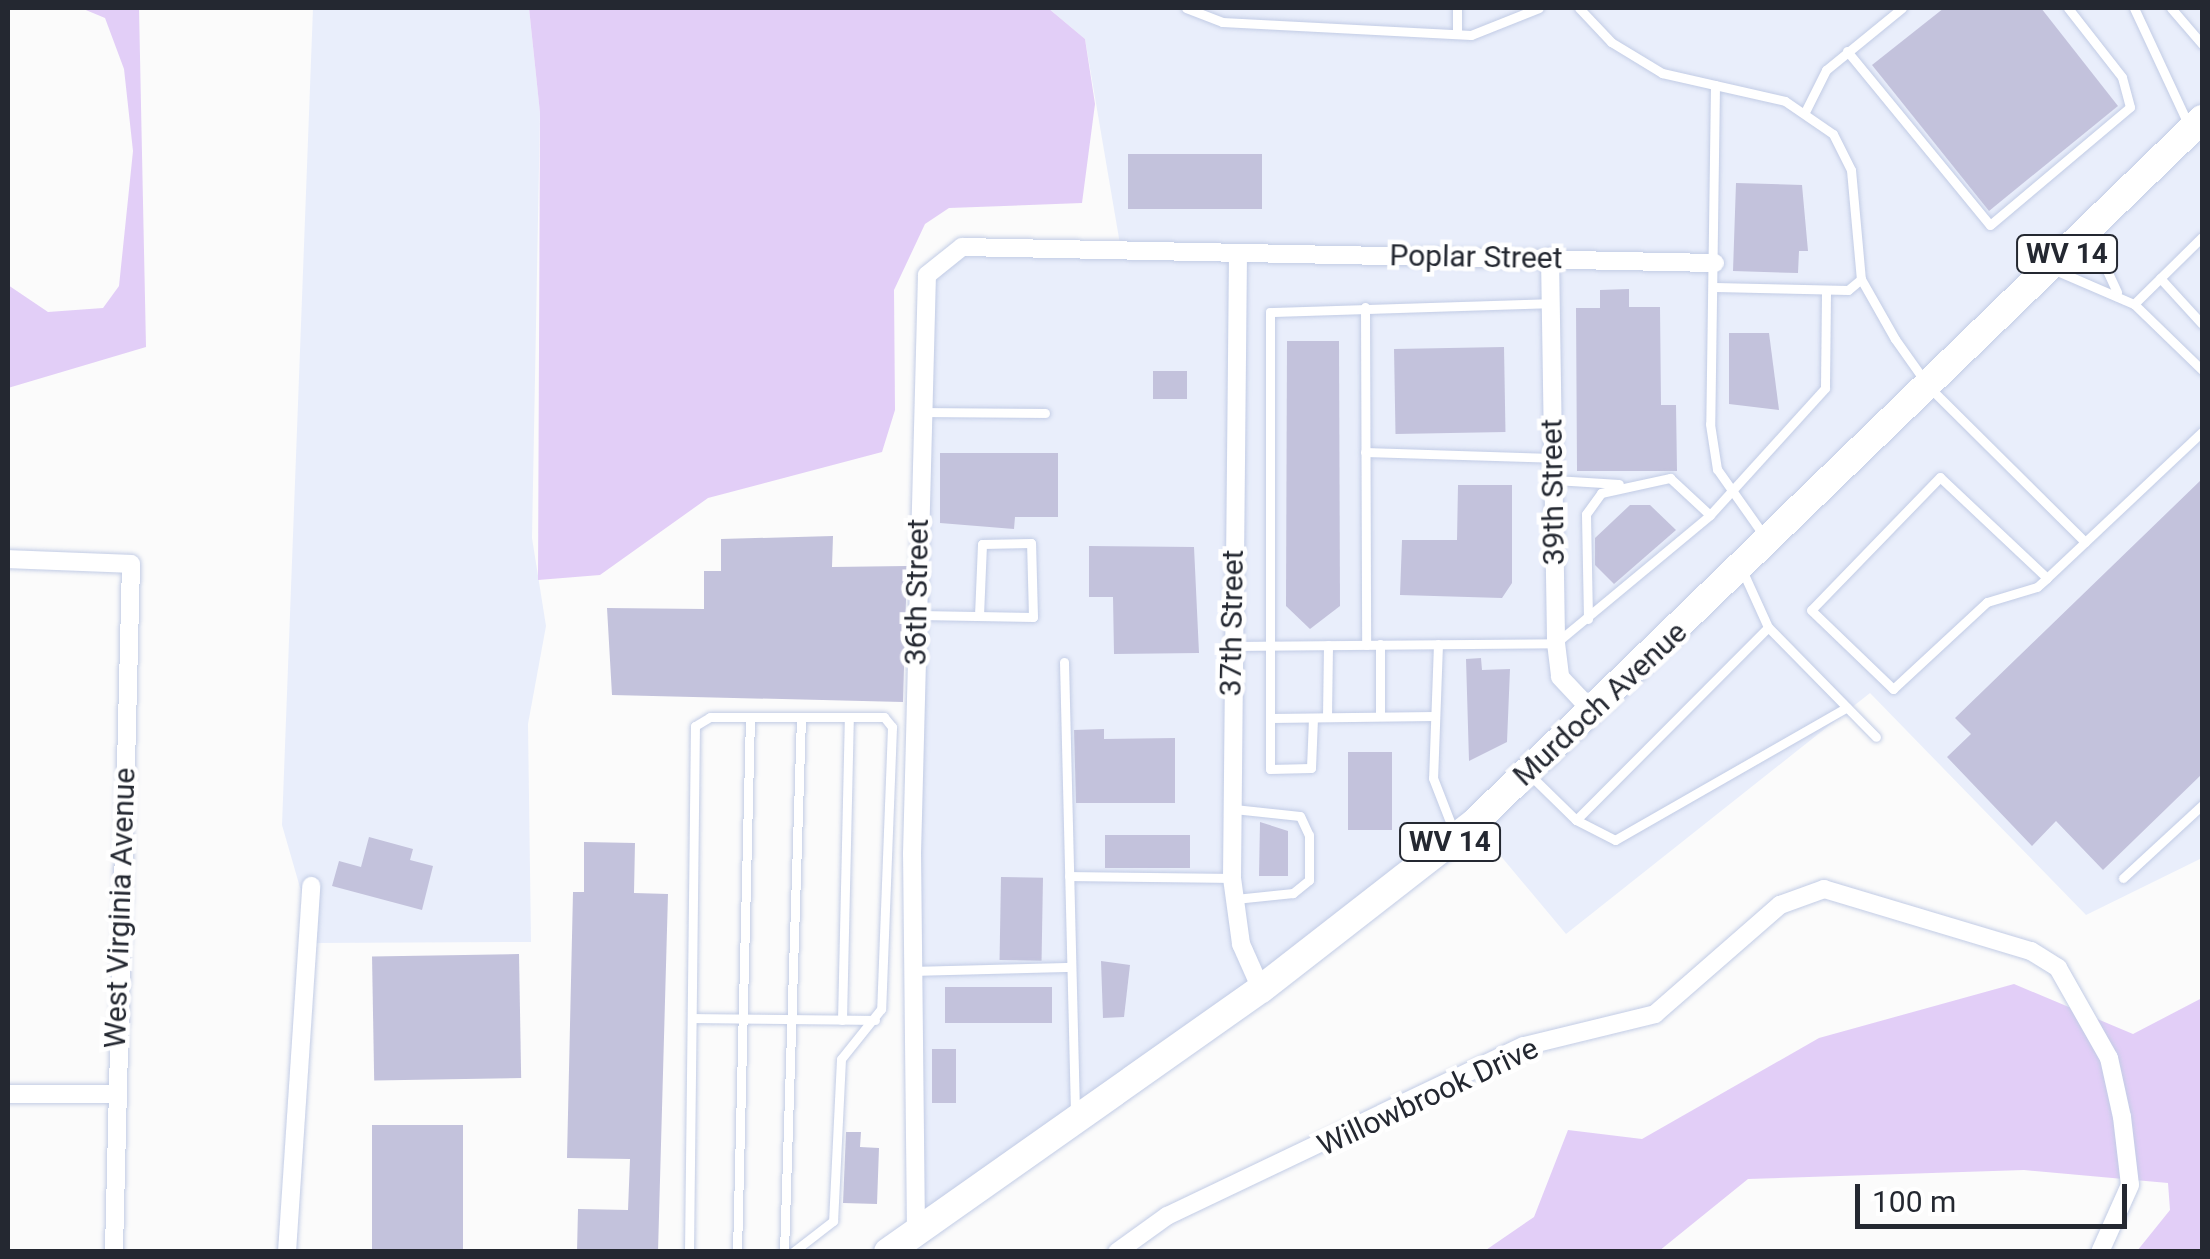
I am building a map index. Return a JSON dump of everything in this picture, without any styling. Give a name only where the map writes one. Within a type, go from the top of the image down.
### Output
[{"type":"main road","name":"Murdoch Avenue","points":[[888,1252],[1261,989],[1456,837],[1742,570],[2196,125]]},
{"type":"street","name":"36th Street","points":[[916,1232],[916,616],[926,274],[952,252],[1238,253]]},
{"type":"street","name":"Poplar Street","points":[[1238,253],[1714,264]]},
{"type":"street","name":"37th Street","points":[[1238,253],[1231,646],[1232,878],[1261,989]]},
{"type":"street","name":"39th Street","points":[[1550,258],[1556,643],[1560,677],[1593,712]]},
{"type":"street","name":"West Virginia Avenue","points":[[8,559],[131,564],[114,1094],[114,1252]]},
{"type":"street","points":[[287,1252],[311,886]]},
{"type":"street","name":"Willowbrook Drive","points":[[1116,1252],[1168,1216],[1524,1046],[1655,1014],[1780,905],[1824,889],[2031,951],[2058,968],[2109,1058],[2122,1117],[2130,1186],[2100,1252]]},
{"type":"street","points":[[8,1094],[114,1094]]},
{"type":"lane","points":[[1186,8],[1222,22],[1457,34],[1493,31],[1539,8]]},
{"type":"lane","points":[[1222,8],[1222,22]]},
{"type":"lane","points":[[1456,8],[1457,34]]},
{"type":"lane","points":[[1579,8],[1637,60],[1806,110],[1851,170],[1861,279],[1929,387],[2085,542]]},
{"type":"lane","points":[[1806,110],[1812,88],[1848,51],[1902,8]]},
{"type":"lane","points":[[1848,51],[1990,226],[2130,107],[2122,77],[2068,8]]},
{"type":"lane","points":[[2134,8],[2174,77],[2196,125]]},
{"type":"lane","points":[[2171,8],[2202,44]]},
{"type":"lane","points":[[1715,86],[1710,424],[1730,495],[1770,543]]},
{"type":"lane","points":[[2090,232],[2116,292]]},
{"type":"lane","points":[[2134,304],[2202,237]]},
{"type":"lane","points":[[2052,268],[2116,292],[2134,304],[2202,370]]},
{"type":"lane","points":[[2160,278],[2202,324]]},
{"type":"lane","points":[[1715,287],[1848,290],[1861,279]]},
{"type":"lane","points":[[1231,646],[1556,643],[1710,516],[1826,388],[1826,290]]},
{"type":"lane","points":[[1313,718],[1311,768],[1270,769],[1270,312],[1550,303]]},
{"type":"lane","points":[[1365,307],[1366,645]]},
{"type":"lane","points":[[920,412],[1045,413]]},
{"type":"lane","points":[[2047,578],[1940,476],[1812,610],[1893,689],[1987,602],[2047,578],[2202,432]]},
{"type":"lane","points":[[1365,452],[1552,458]]},
{"type":"lane","points":[[1552,480],[1625,484],[1670,478],[1710,516]]},
{"type":"lane","points":[[1588,619],[1586,514],[1601,494],[1625,484]]},
{"type":"lane","points":[[916,616],[1032,617],[1031,543],[982,544],[979,615]]},
{"type":"lane","points":[[1742,570],[1768,627],[1876,738]]},
{"type":"lane","points":[[1576,820],[1768,627]]},
{"type":"lane","points":[[1380,644],[1380,716]]},
{"type":"lane","points":[[1438,644],[1432,778],[1456,837]]},
{"type":"lane","points":[[1328,645],[1328,717]]},
{"type":"lane","points":[[1064,662],[1075,1120]]},
{"type":"lane","points":[[1528,773],[1576,820],[1615,840],[1847,707]]},
{"type":"lane","points":[[1271,718],[1435,716]]},
{"type":"lane","points":[[737,1252],[750,717]]},
{"type":"lane","points":[[688,1252],[695,726],[750,717],[884,718],[892,727],[875,1020],[840,1059],[833,1221],[793,1252]]},
{"type":"lane","points":[[842,1020],[849,717]]},
{"type":"lane","points":[[784,1252],[801,718]]},
{"type":"lane","points":[[2123,878],[2202,806]]},
{"type":"lane","points":[[1232,808],[1300,816],[1309,835],[1309,880],[1293,892],[1235,900]]},
{"type":"lane","points":[[1069,876],[1232,878]]},
{"type":"lane","points":[[915,971],[1071,966]]},
{"type":"lane","points":[[692,1018],[875,1020]]},
{"type":"shaded area","points":[[81,8],[139,8],[146,347],[8,388],[8,285],[48,312],[103,308],[119,286],[133,151],[124,69],[105,18]]},
{"type":"shaded area","points":[[313,8],[529,8],[540,113],[532,538],[546,626],[528,724],[531,942],[316,943],[282,825]]},
{"type":"shaded area","points":[[529,8],[1048,8],[1085,39],[1095,104],[1082,203],[949,208],[925,224],[894,290],[895,410],[882,452],[708,498],[600,575],[538,580],[540,113]]},
{"type":"shaded area","points":[[1048,8],[2202,8],[2202,858],[2086,915],[1870,693],[1566,934],[1474,824],[916,1232],[912,854],[927,275],[962,247],[1121,250],[1085,39]]},
{"type":"shaded area","points":[[2014,984],[2133,1034],[2202,998],[2202,1251],[2137,1251],[2170,1210],[2168,1183],[2024,1170],[1748,1179],[1659,1251],[1483,1252],[1534,1217],[1568,1130],[1642,1139],[1819,1038]]},
{"type":"building","points":[[1944,8],[2041,8],[2118,106],[1989,211],[1872,65]]},
{"type":"building","points":[[1128,154],[1262,154],[1262,209],[1128,209]]},
{"type":"building","points":[[1736,183],[1802,185],[1808,251],[1799,251],[1798,273],[1733,271]]},
{"type":"building","points":[[1629,289],[1629,307],[1660,307],[1661,405],[1676,405],[1677,471],[1577,471],[1576,308],[1600,308],[1600,290]]},
{"type":"building","points":[[1729,333],[1769,333],[1779,410],[1729,404]]},
{"type":"building","points":[[1287,341],[1339,341],[1340,606],[1310,629],[1286,606]]},
{"type":"building","points":[[1504,347],[1505,432],[1396,434],[1394,349]]},
{"type":"building","points":[[1153,371],[1187,371],[1187,399],[1153,399]]},
{"type":"building","points":[[940,453],[1058,453],[1058,517],[1015,517],[1014,529],[940,523]]},
{"type":"building","points":[[2202,479],[2202,774],[2103,870],[2056,821],[2032,846],[1947,757],[1971,734],[1955,718]]},
{"type":"building","points":[[1458,485],[1512,485],[1512,583],[1502,598],[1400,595],[1402,540],[1457,540]]},
{"type":"building","points":[[1630,505],[1650,505],[1676,530],[1614,584],[1595,565],[1595,538]]},
{"type":"building","points":[[833,536],[832,567],[907,566],[903,702],[612,695],[607,608],[704,609],[704,571],[721,571],[721,539]]},
{"type":"building","points":[[1089,546],[1194,547],[1199,653],[1114,654],[1113,597],[1089,597]]},
{"type":"building","points":[[1481,658],[1482,670],[1510,669],[1507,742],[1469,761],[1466,659]]},
{"type":"building","points":[[1104,729],[1104,739],[1175,738],[1175,803],[1076,803],[1074,730]]},
{"type":"building","points":[[1348,752],[1392,752],[1392,830],[1348,830]]},
{"type":"building","points":[[1260,822],[1288,831],[1288,876],[1259,876]]},
{"type":"building","points":[[1105,835],[1190,835],[1190,868],[1105,868]]},
{"type":"building","points":[[369,837],[413,849],[410,860],[433,866],[422,910],[332,886],[339,861],[361,867]]},
{"type":"building","points":[[584,842],[635,843],[634,893],[668,894],[658,1252],[577,1252],[578,1209],[628,1210],[630,1159],[567,1158],[573,892],[584,892]]},
{"type":"building","points":[[1001,877],[1043,878],[1042,961],[1000,960]]},
{"type":"building","points":[[519,954],[521,1078],[374,1081],[372,957]]},
{"type":"building","points":[[1101,961],[1130,965],[1124,1017],[1103,1018]]},
{"type":"building","points":[[945,987],[1052,987],[1052,1023],[945,1023]]},
{"type":"building","points":[[932,1049],[956,1049],[956,1103],[932,1103]]},
{"type":"building","points":[[372,1125],[463,1125],[463,1252],[372,1252]]},
{"type":"building","points":[[846,1132],[861,1132],[860,1147],[879,1148],[877,1204],[843,1203]]}]
